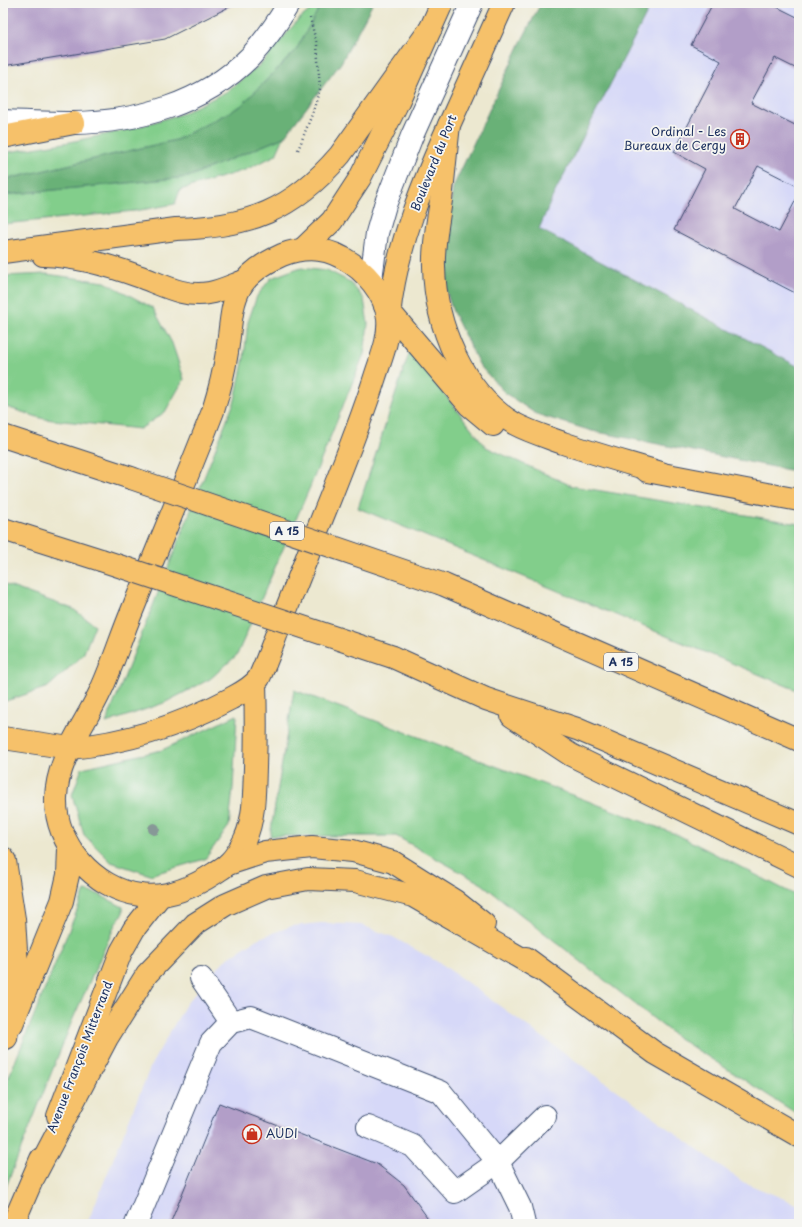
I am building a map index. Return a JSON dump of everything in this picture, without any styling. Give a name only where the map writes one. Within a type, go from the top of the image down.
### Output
[{"type":"main road","points":[[304,249],[332,221],[360,178],[396,106],[442,3]]},
{"type":"main road","name":"Boulevard du Port","points":[[259,677],[367,403],[386,346],[391,296],[410,222],[421,190],[504,3]]},
{"type":"main road","points":[[3,253],[176,229],[204,228],[230,224],[248,220],[282,206],[305,190],[328,169],[340,155],[430,28]]},
{"type":"main road","points":[[3,137],[74,123]]},
{"type":"main road","points":[[449,125],[434,266],[441,318],[459,364],[468,379],[488,402],[515,423],[536,434],[661,473]]},
{"type":"main road","points":[[799,499],[772,495],[547,450],[510,436],[489,423],[469,405],[388,316],[371,280],[343,258],[318,249],[304,249],[289,252],[261,267],[244,281],[237,292],[233,304],[224,370],[213,411],[101,692],[70,748],[61,768],[57,782],[56,798],[56,813],[63,836],[69,848],[84,866],[108,884],[138,895],[160,896],[190,887],[206,879],[228,864],[265,852],[312,846],[353,851],[393,862],[455,901],[538,968],[655,1053],[799,1136]]},
{"type":"main road","points":[[3,253],[53,255],[95,262],[139,276],[176,291],[192,294],[209,293],[244,281]]},
{"type":"main road","name":"A 15","points":[[3,436],[442,584],[799,740]]},
{"type":"main road","points":[[3,529],[393,657],[486,699],[576,729],[799,824]]},
{"type":"main road","points":[[3,738],[70,748],[94,746],[116,741],[172,725],[218,705],[246,690],[259,677]]},
{"type":"main road","points":[[228,864],[246,838],[253,810],[259,677]]},
{"type":"main road","points":[[486,699],[571,755],[799,866]]},
{"type":"main road","points":[[5,1042],[62,901],[68,875],[69,848]]},
{"type":"main road","points":[[3,858],[5,861],[14,920],[17,966],[5,1042]]},
{"type":"main road","points":[[34,1176],[107,1038],[147,974],[195,924],[225,905],[266,887],[308,879],[355,881],[413,896],[538,968]]},
{"type":"main road","name":"Avenue François Mitterrand","points":[[13,1224],[34,1176],[121,952],[134,929],[160,896]]},
{"type":"street","points":[[3,121],[74,123],[104,121],[137,116],[176,105],[199,94],[237,69],[251,56],[266,38],[289,3]]},
{"type":"street","points":[[371,280],[377,233],[385,205],[412,136],[472,3]]},
{"type":"street","points":[[201,978],[231,1022]]},
{"type":"street","points":[[136,1224],[211,1043],[231,1022],[251,1018],[441,1092],[498,1162],[520,1207],[524,1224]]},
{"type":"street","points":[[368,1127],[413,1146],[455,1192],[498,1162],[545,1116]]},
{"type":"path","points":[[298,150],[320,89],[317,45],[310,15]]},
{"type":"shaded area","points":[[652,3],[799,3],[799,367],[539,229],[552,198]]},
{"type":"shaded area","points":[[321,923],[361,925],[393,937],[443,965],[743,1182],[799,1205],[799,1224],[87,1224],[152,1063],[186,1004],[224,961],[257,939],[292,926]]},
{"type":"green space","points":[[316,3],[322,3],[296,50],[241,106],[176,140],[3,180],[3,153],[70,142],[131,129],[181,114],[226,92],[261,64],[298,20],[313,8]]},
{"type":"green space","points":[[322,3],[373,3],[341,63],[284,137],[188,177],[3,195],[3,180],[176,140],[241,106],[296,50]]},
{"type":"green space","points":[[541,3],[627,3],[626,5],[633,10],[637,3],[652,3],[552,198],[539,229],[799,367],[799,472],[592,431],[536,414],[505,393],[480,366],[453,312],[444,284],[445,247],[453,187],[521,42]]},
{"type":"green space","points":[[284,137],[276,155],[245,170],[180,190],[175,204],[135,211],[3,224],[3,195],[188,177]]},
{"type":"green space","points":[[301,267],[327,270],[350,282],[364,299],[368,324],[364,354],[310,487],[237,655],[210,679],[164,703],[106,723],[235,400],[244,358],[248,322],[257,296],[271,278]]},
{"type":"green space","points":[[46,274],[105,282],[153,308],[172,343],[184,379],[165,412],[140,429],[44,419],[3,406],[3,276]]},
{"type":"green space","points":[[410,350],[486,447],[572,486],[799,524],[799,691],[358,508]]},
{"type":"green space","points":[[3,584],[73,609],[95,625],[83,655],[48,687],[3,702]]},
{"type":"green space","points":[[294,690],[678,835],[799,897],[799,1115],[677,1037],[482,884],[396,836],[270,836]]},
{"type":"green space","points":[[237,715],[233,788],[229,826],[205,859],[150,875],[111,862],[84,835],[72,795],[82,768],[162,750]]},
{"type":"green space","points":[[85,891],[98,894],[123,907],[123,913],[116,923],[72,1021],[3,1194],[3,1091]]},
{"type":"building","points":[[3,3],[237,3],[165,39],[3,66]]},
{"type":"building","name":"Ordinal - Les Bureaux de Cergy","points":[[713,3],[769,3],[799,18],[799,70],[775,58],[751,103],[799,127],[799,187],[758,166],[735,209],[779,232],[799,194],[799,295],[674,230],[705,169],[674,152],[721,61],[691,45]]},
{"type":"building","name":"AUDI","points":[[219,1103],[377,1164],[404,1185],[432,1224],[170,1224]]},
{"type":"place","name":"Ordinal - Les Bureaux de Cergy","points":[[740,139]]},
{"type":"place","name":"AUDI","points":[[252,1134]]}]
